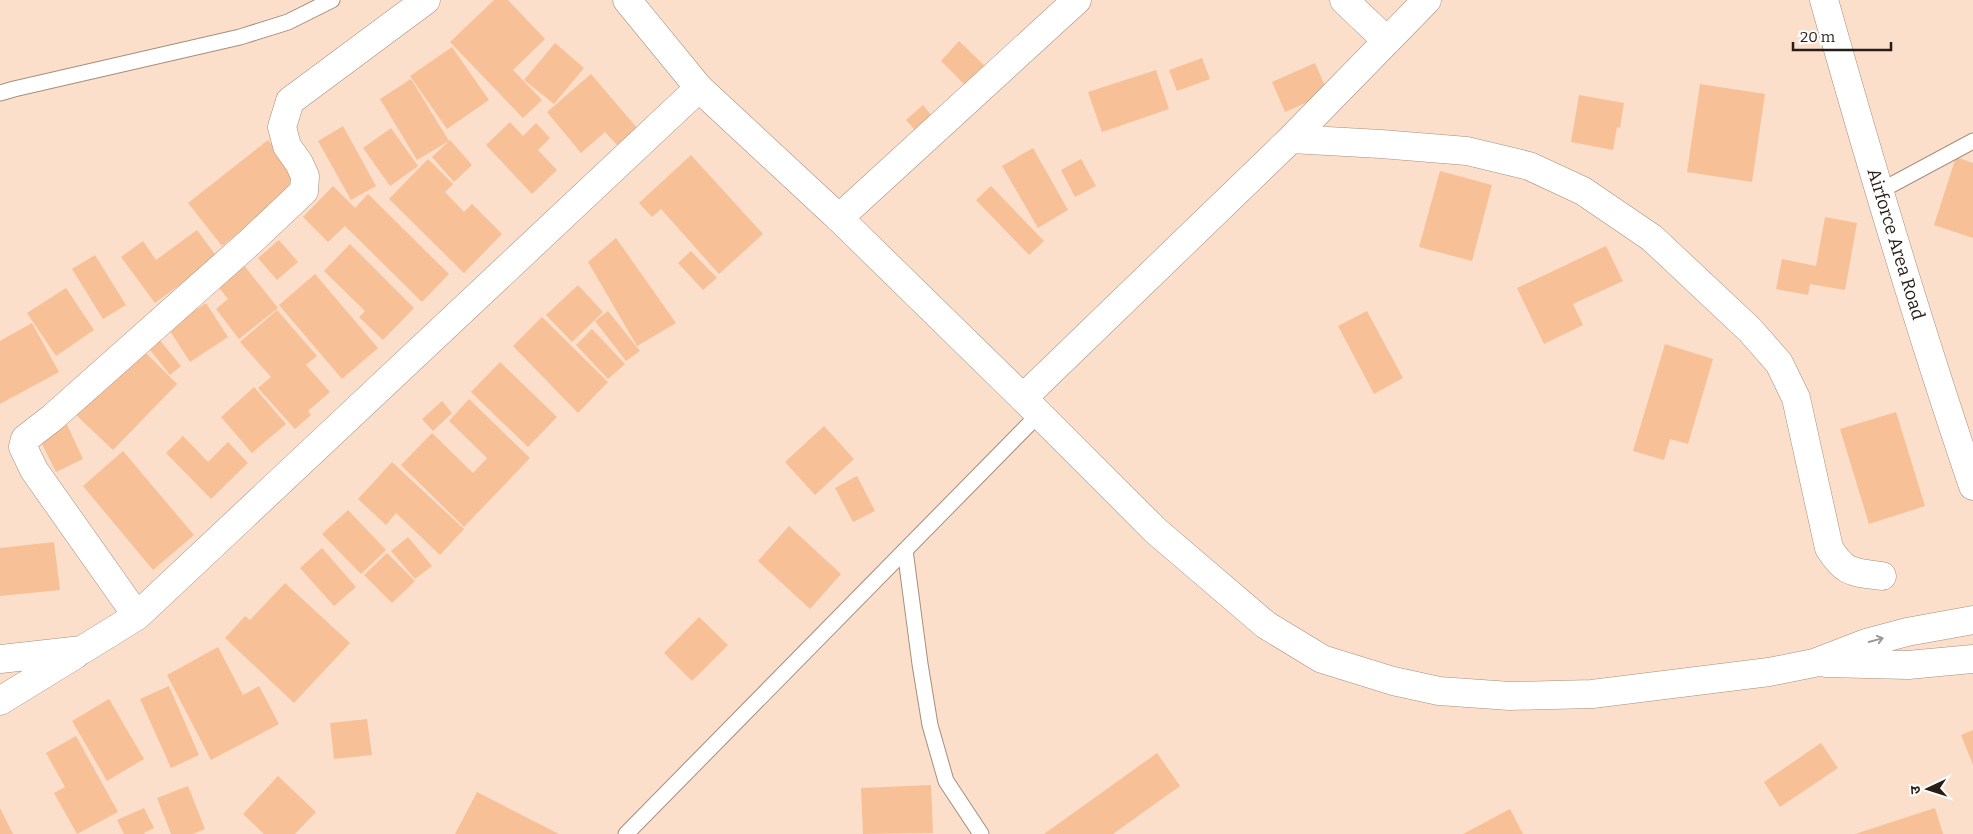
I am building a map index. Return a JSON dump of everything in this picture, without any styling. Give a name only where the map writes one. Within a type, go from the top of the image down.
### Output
[{"type":"street","points":[[137,616],[34,470],[23,447],[25,439],[52,418],[250,242],[304,191],[305,176],[299,163],[287,146],[282,127],[290,102],[426,0]]},
{"type":"street","points":[[627,0],[699,88],[839,218],[1156,531],[1266,625],[1322,659],[1394,681],[1439,691],[1510,696],[1592,694],[1770,672],[1814,663],[1866,643],[1906,632],[1973,620]]},
{"type":"street","points":[[839,218],[1077,0]]},
{"type":"street","points":[[1344,0],[1387,41]]},
{"type":"street","points":[[1031,406],[1427,0]]},
{"type":"street","name":"Airforce Area Road","points":[[1824,0],[1939,386],[1973,486]]},
{"type":"street","points":[[0,701],[137,616],[699,88]]},
{"type":"street","points":[[1291,139],[1467,151],[1529,166],[1583,191],[1652,238],[1750,330],[1779,363],[1796,398],[1829,548],[1838,562],[1850,571],[1882,576]]},
{"type":"street","points":[[1973,630],[1973,650]]},
{"type":"street","points":[[0,659],[82,650]]},
{"type":"street","points":[[1814,663],[1908,665],[1973,658]]},
{"type":"lane","points":[[0,93],[14,88],[240,37],[288,22],[332,0]]},
{"type":"lane","points":[[1880,192],[1973,141]]},
{"type":"lane","points":[[626,834],[905,550],[1031,406]]},
{"type":"lane","points":[[905,550],[920,664],[933,734],[946,781],[981,834]]},
{"type":"building","points":[[494,0],[508,0],[545,39],[513,70],[542,100],[523,118],[450,42]]},
{"type":"building","points":[[959,41],[987,68],[968,88],[941,61]]},
{"type":"building","points":[[555,43],[584,68],[554,104],[524,80]]},
{"type":"building","points":[[452,47],[489,100],[447,129],[410,76]]},
{"type":"building","points":[[1202,58],[1210,79],[1177,91],[1169,70]]},
{"type":"building","points":[[1315,63],[1328,93],[1285,112],[1272,82]]},
{"type":"building","points":[[1156,70],[1169,109],[1102,132],[1088,92]]},
{"type":"building","points":[[591,74],[638,129],[618,146],[605,132],[581,153],[547,112]]},
{"type":"building","points":[[411,79],[449,141],[417,160],[380,99]]},
{"type":"building","points":[[1700,84],[1765,94],[1752,182],[1687,172]]},
{"type":"building","points":[[1579,95],[1624,103],[1620,128],[1617,127],[1613,150],[1571,142]]},
{"type":"building","points":[[923,105],[937,122],[920,136],[906,120]]},
{"type":"building","points":[[510,122],[523,136],[536,123],[550,138],[538,150],[557,170],[532,194],[486,145]]},
{"type":"building","points":[[343,126],[376,186],[351,200],[318,141]]},
{"type":"building","points":[[391,128],[418,166],[390,186],[363,148]]},
{"type":"building","points":[[268,140],[302,183],[222,246],[188,203]]},
{"type":"building","points":[[450,140],[472,165],[454,182],[432,157]]},
{"type":"building","points":[[1033,148],[1068,210],[1038,228],[1002,166]]},
{"type":"building","points":[[691,155],[763,234],[719,274],[661,209],[652,217],[639,203]]},
{"type":"building","points":[[1956,157],[1973,163],[1973,238],[1934,225]]},
{"type":"building","points":[[428,159],[453,184],[445,192],[464,212],[472,204],[502,234],[464,273],[389,199]]},
{"type":"building","points":[[1081,159],[1096,186],[1075,197],[1061,170]]},
{"type":"building","points":[[1440,171],[1492,185],[1472,261],[1419,247]]},
{"type":"building","points":[[333,186],[355,208],[368,194],[449,274],[422,302],[345,226],[328,242],[303,217]]},
{"type":"building","points":[[991,186],[1044,241],[1029,255],[976,200]]},
{"type":"building","points":[[1825,217],[1857,223],[1845,290],[1810,284],[1808,295],[1776,289],[1782,259],[1816,266]]},
{"type":"building","points":[[197,230],[217,257],[155,303],[121,257],[143,241],[156,260]]},
{"type":"building","points":[[616,238],[676,323],[637,346],[588,262]]},
{"type":"building","points":[[279,240],[298,262],[277,280],[258,258]]},
{"type":"building","points":[[350,244],[414,308],[383,340],[359,317],[365,311],[324,271]]},
{"type":"building","points":[[1606,246],[1623,281],[1573,304],[1583,325],[1544,344],[1517,288]]},
{"type":"building","points":[[691,251],[717,278],[703,290],[678,263]]},
{"type":"building","points":[[95,255],[126,305],[103,319],[72,269]]},
{"type":"building","points":[[242,263],[278,308],[239,339],[216,309],[228,299],[216,284]]},
{"type":"building","points":[[315,274],[378,348],[342,379],[279,305]]},
{"type":"building","points":[[578,285],[603,312],[572,342],[546,315]]},
{"type":"building","points":[[66,288],[94,330],[56,356],[27,313]]},
{"type":"building","points":[[206,303],[228,337],[190,362],[168,328]]},
{"type":"building","points":[[277,310],[317,356],[306,365],[330,392],[308,411],[311,415],[295,429],[258,388],[271,377],[240,342]]},
{"type":"building","points":[[608,311],[640,351],[626,361],[595,321]]},
{"type":"building","points":[[1367,311],[1403,378],[1374,394],[1338,326]]},
{"type":"building","points":[[542,317],[608,382],[578,413],[513,346]]},
{"type":"building","points":[[32,323],[59,372],[0,404],[0,341]]},
{"type":"building","points":[[592,329],[625,364],[608,379],[576,345]]},
{"type":"building","points":[[158,338],[181,366],[170,375],[147,346]]},
{"type":"building","points":[[1665,344],[1713,359],[1688,444],[1670,439],[1664,460],[1633,451]]},
{"type":"building","points":[[140,347],[177,384],[113,450],[75,414]]},
{"type":"building","points":[[500,362],[557,417],[528,447],[471,392]]},
{"type":"building","points":[[254,387],[286,424],[252,453],[221,417]]},
{"type":"building","points":[[469,399],[530,458],[464,527],[401,465],[432,433],[473,473],[487,458],[449,421]]},
{"type":"building","points":[[442,401],[452,413],[433,431],[422,419]]},
{"type":"building","points":[[1896,412],[1925,506],[1869,524],[1840,429]]},
{"type":"building","points":[[63,416],[83,459],[56,472],[39,438]]},
{"type":"building","points":[[824,426],[854,459],[815,495],[785,462]]},
{"type":"building","points":[[183,436],[208,462],[228,442],[248,463],[211,499],[166,453]]},
{"type":"building","points":[[123,451],[194,535],[153,570],[83,486]]},
{"type":"building","points":[[392,462],[464,529],[440,555],[396,513],[386,525],[358,499]]},
{"type":"building","points":[[857,476],[875,511],[853,522],[835,488]]},
{"type":"building","points":[[348,510],[386,550],[361,574],[322,534]]},
{"type":"building","points":[[789,526],[841,574],[810,609],[758,561]]},
{"type":"building","points":[[408,537],[432,566],[415,579],[391,551]]},
{"type":"building","points":[[54,542],[60,590],[0,596],[0,548]]},
{"type":"building","points":[[322,548],[356,587],[334,606],[300,568]]},
{"type":"building","points":[[387,553],[415,581],[392,603],[364,575]]},
{"type":"building","points":[[285,583],[350,643],[294,703],[225,638],[245,616],[250,620]]},
{"type":"building","points":[[699,617],[728,645],[692,681],[664,653]]},
{"type":"building","points":[[218,647],[243,695],[259,686],[279,724],[211,760],[167,675]]},
{"type":"building","points":[[169,686],[199,755],[171,768],[140,699]]},
{"type":"building","points":[[109,699],[144,759],[107,781],[72,721]]},
{"type":"building","points":[[367,719],[372,755],[334,759],[330,723]]},
{"type":"building","points":[[1973,730],[1973,765],[1961,735]]},
{"type":"building","points":[[76,736],[118,812],[77,834],[54,793],[65,787],[46,753]]},
{"type":"building","points":[[1821,743],[1838,768],[1780,807],[1764,782]]},
{"type":"building","points":[[1157,753],[1180,786],[1113,834],[1044,834]]},
{"type":"building","points":[[278,776],[316,812],[295,834],[264,834],[243,814]]},
{"type":"building","points":[[931,785],[933,833],[863,834],[861,788]]},
{"type":"building","points":[[188,786],[205,829],[193,834],[171,834],[157,798]]},
{"type":"building","points":[[477,792],[559,834],[455,834]]},
{"type":"building","points":[[0,808],[13,834],[0,834]]},
{"type":"building","points":[[144,808],[154,828],[145,834],[124,834],[117,820]]},
{"type":"building","points":[[1935,808],[1943,834],[1855,834]]},
{"type":"building","points":[[1510,809],[1523,834],[1463,834]]}]
